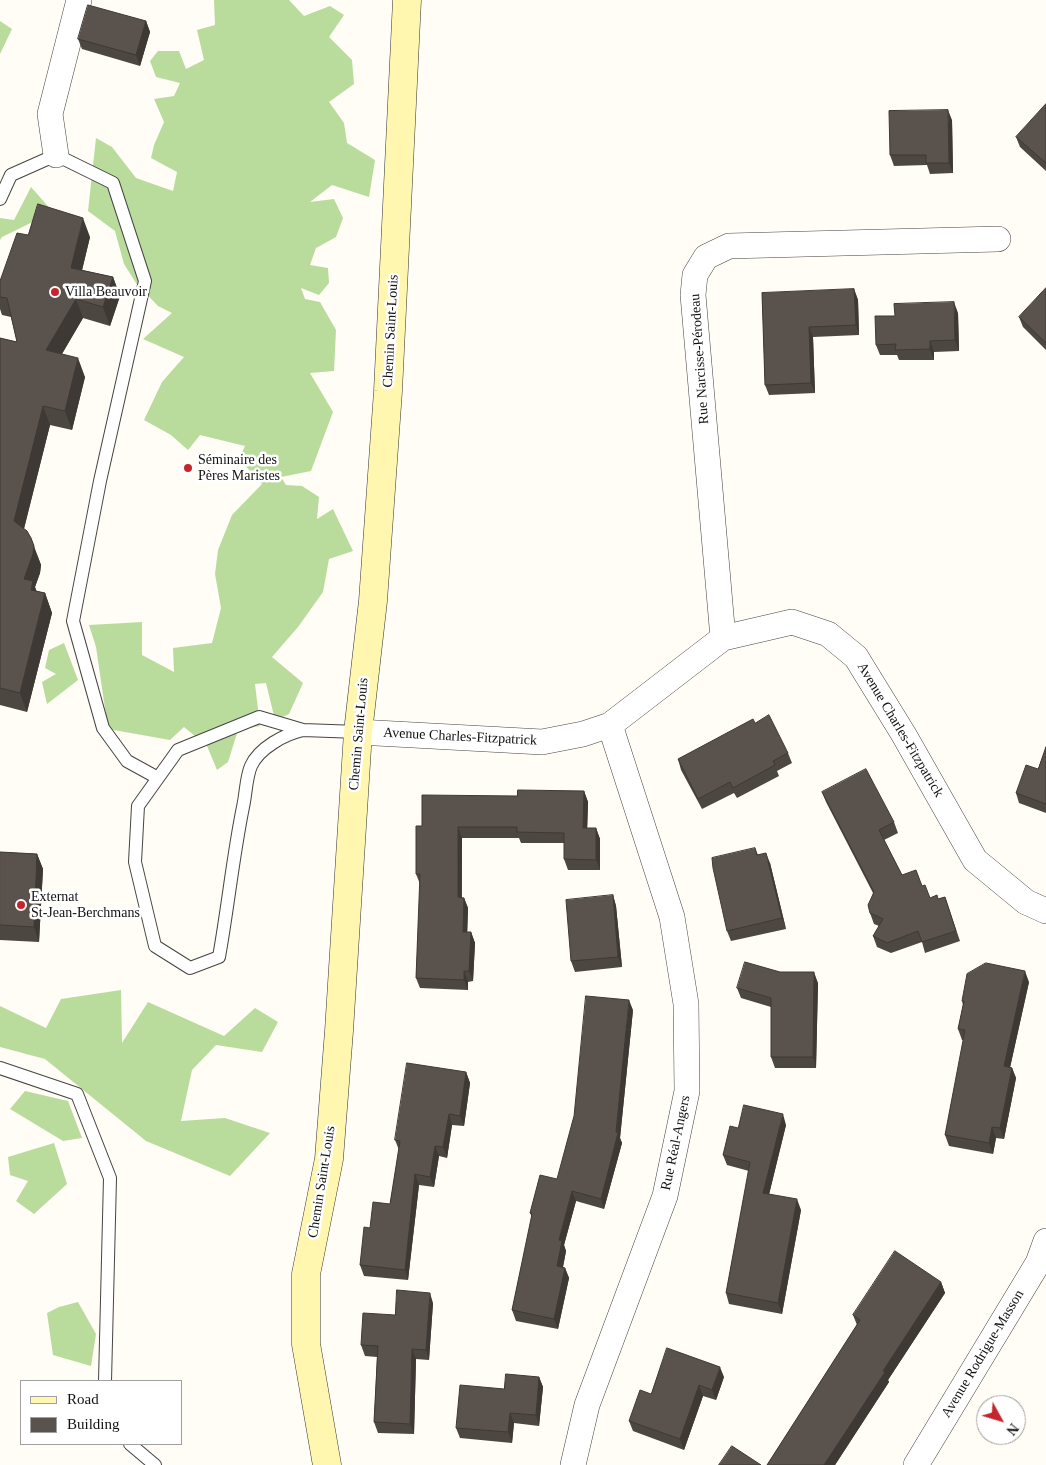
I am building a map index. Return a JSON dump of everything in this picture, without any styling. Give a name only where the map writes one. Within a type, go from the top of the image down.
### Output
[{"type":"street","points":[[56,155],[50,114],[79,0]]},
{"type":"street","name":"Chemin Saint-Louis","points":[[327,1465],[306,1344],[306,1274],[329,1159],[358,732],[373,601],[388,401],[407,0]]},
{"type":"street","name":"Rue Narcisse-Pérodeau","points":[[723,638],[693,295],[695,275],[706,257],[730,246],[998,239]]},
{"type":"street","name":"Avenue Charles-Fitzpatrick","points":[[358,732],[542,742],[583,734],[610,726],[723,638],[792,622],[828,634],[856,657],[904,735],[975,860],[1026,902],[1046,911]]},
{"type":"street","name":"Rue Réal-Angers","points":[[573,1465],[587,1405],[665,1196],[687,1091],[686,1004],[672,917],[610,726]]},
{"type":"street","name":"Avenue Rodrigue-Masson","points":[[916,1465],[1038,1263],[1046,1241]]},
{"type":"lane","points":[[0,199],[11,175],[56,155],[112,183],[145,281],[100,481],[74,621],[103,728],[127,761],[158,778]]},
{"type":"lane","points":[[303,730],[290,733],[266,748],[252,765],[236,838],[219,957],[190,968],[155,946],[135,862],[138,806],[178,750],[259,717],[303,730],[358,732]]},
{"type":"lane","points":[[0,1068],[77,1094],[110,1178],[105,1380]]},
{"type":"lane","points":[[131,1445],[155,1465]]},
{"type":"green space","points":[[214,0],[289,0],[304,16],[330,6],[344,15],[329,37],[352,60],[354,84],[329,102],[344,123],[347,143],[375,160],[369,197],[332,185],[310,202],[334,199],[343,218],[336,237],[316,248],[310,265],[328,268],[329,283],[319,295],[301,288],[305,299],[320,302],[336,330],[334,371],[310,373],[333,412],[311,471],[281,477],[286,485],[302,486],[319,497],[317,519],[333,509],[353,551],[329,559],[323,592],[298,627],[272,657],[303,683],[289,714],[275,720],[266,683],[255,684],[260,726],[238,730],[228,762],[217,770],[207,746],[184,727],[170,740],[108,729],[96,647],[89,625],[142,622],[142,655],[174,672],[173,648],[212,643],[221,608],[215,574],[218,550],[232,515],[262,484],[239,459],[245,446],[200,435],[188,450],[171,435],[144,420],[162,382],[184,357],[143,339],[172,313],[158,306],[136,283],[124,264],[115,231],[88,211],[96,138],[112,147],[136,178],[173,191],[177,172],[151,158],[154,145],[164,122],[154,99],[174,96],[180,83],[156,77],[150,61],[158,51],[179,51],[186,69],[204,60],[197,30],[215,25]]},
{"type":"green space","points":[[0,21],[12,29],[0,54]]},
{"type":"green space","points":[[31,187],[53,212],[2,237],[0,240],[0,218],[14,220]]},
{"type":"green space","points":[[64,643],[78,680],[47,704],[42,682],[56,674],[45,668],[49,650]]},
{"type":"green space","points":[[121,990],[122,1043],[148,1002],[224,1036],[255,1008],[278,1022],[262,1052],[216,1045],[192,1070],[181,1121],[225,1118],[270,1133],[230,1176],[146,1141],[45,1059],[0,1047],[0,1006],[46,1028],[61,999]]},
{"type":"green space","points":[[25,1091],[68,1101],[82,1138],[63,1141],[10,1109]]},
{"type":"green space","points":[[54,1143],[67,1184],[34,1214],[16,1201],[28,1181],[10,1175],[8,1157]]},
{"type":"green space","points":[[78,1302],[96,1334],[91,1366],[53,1355],[47,1313],[59,1307]]},
{"type":"building","points":[[88,5],[146,21],[136,55],[78,39]]},
{"type":"building","points":[[1046,104],[1046,163],[1016,137]]},
{"type":"building","points":[[948,110],[949,163],[926,163],[926,155],[890,155],[889,111]]},
{"type":"building","points":[[38,204],[83,218],[71,268],[113,277],[103,307],[76,299],[46,350],[78,358],[65,411],[43,406],[14,521],[27,531],[34,546],[24,579],[33,581],[31,590],[45,593],[20,693],[0,688],[0,338],[17,342],[7,298],[0,297],[0,281],[17,233],[28,235]]},
{"type":"building","points":[[1046,288],[1046,343],[1019,317]]},
{"type":"building","points":[[854,289],[856,325],[809,327],[811,383],[765,385],[762,293]]},
{"type":"building","points":[[954,302],[955,340],[930,341],[930,349],[895,350],[896,344],[876,345],[875,316],[895,316],[894,304]]},
{"type":"building","points":[[769,715],[788,753],[773,761],[775,765],[733,788],[730,782],[698,799],[678,759],[753,719],[755,723]]},
{"type":"building","points":[[1046,747],[1046,804],[1016,793],[1026,765],[1038,769]]},
{"type":"building","points":[[866,769],[894,822],[879,830],[902,875],[916,870],[922,886],[925,885],[930,898],[937,895],[938,899],[945,897],[956,931],[922,942],[918,931],[887,943],[873,936],[883,919],[870,913],[868,905],[874,892],[822,792]]},
{"type":"building","points":[[518,790],[584,791],[583,828],[596,828],[596,860],[564,859],[564,833],[517,832],[517,827],[458,827],[458,897],[464,898],[463,932],[471,932],[469,971],[464,971],[464,980],[416,978],[420,874],[416,874],[416,826],[422,826],[422,795],[517,796]]},
{"type":"building","points":[[755,848],[757,855],[766,853],[782,918],[727,931],[712,858]]},
{"type":"building","name":"Externat St-Jean-Berchmans","points":[[0,852],[37,854],[34,927],[0,925]]},
{"type":"building","points":[[613,895],[618,957],[571,961],[566,900]]},
{"type":"building","points":[[745,962],[780,972],[814,972],[813,1057],[771,1057],[771,998],[737,988]]},
{"type":"building","points":[[986,963],[1025,971],[1004,1066],[1012,1068],[1000,1128],[992,1127],[989,1143],[945,1135],[965,1030],[958,1029],[967,974]]},
{"type":"building","points":[[586,996],[629,1000],[616,1132],[618,1133],[601,1199],[572,1191],[559,1240],[562,1241],[557,1266],[565,1268],[554,1319],[512,1310],[532,1214],[530,1213],[540,1175],[557,1179],[574,1116]]},
{"type":"building","points":[[407,1063],[466,1072],[460,1116],[449,1114],[443,1147],[435,1146],[430,1177],[415,1174],[405,1270],[360,1265],[364,1227],[370,1228],[373,1202],[390,1204],[400,1141],[395,1140]]},
{"type":"building","points":[[744,1105],[783,1114],[763,1193],[797,1199],[778,1303],[726,1293],[750,1162],[723,1155],[730,1126],[738,1128]]},
{"type":"building","points":[[895,1251],[941,1282],[824,1465],[767,1465],[860,1320],[853,1315]]},
{"type":"building","points":[[397,1290],[430,1293],[426,1350],[412,1349],[410,1424],[374,1422],[378,1346],[361,1345],[363,1313],[395,1315]]},
{"type":"building","points":[[667,1348],[720,1367],[712,1390],[699,1385],[680,1439],[629,1421],[640,1390],[651,1394]]},
{"type":"building","points":[[506,1374],[539,1377],[536,1415],[510,1413],[508,1432],[456,1428],[460,1385],[504,1389]]},
{"type":"building","points":[[732,1446],[761,1465],[719,1465]]},
{"type":"place","name":"Villa Beauvoir","points":[[55,292]]},
{"type":"place","name":"Séminaire des Pères Maristes","points":[[188,468]]},
{"type":"place","name":"Externat St-Jean-Berchmans","points":[[21,905]]}]
